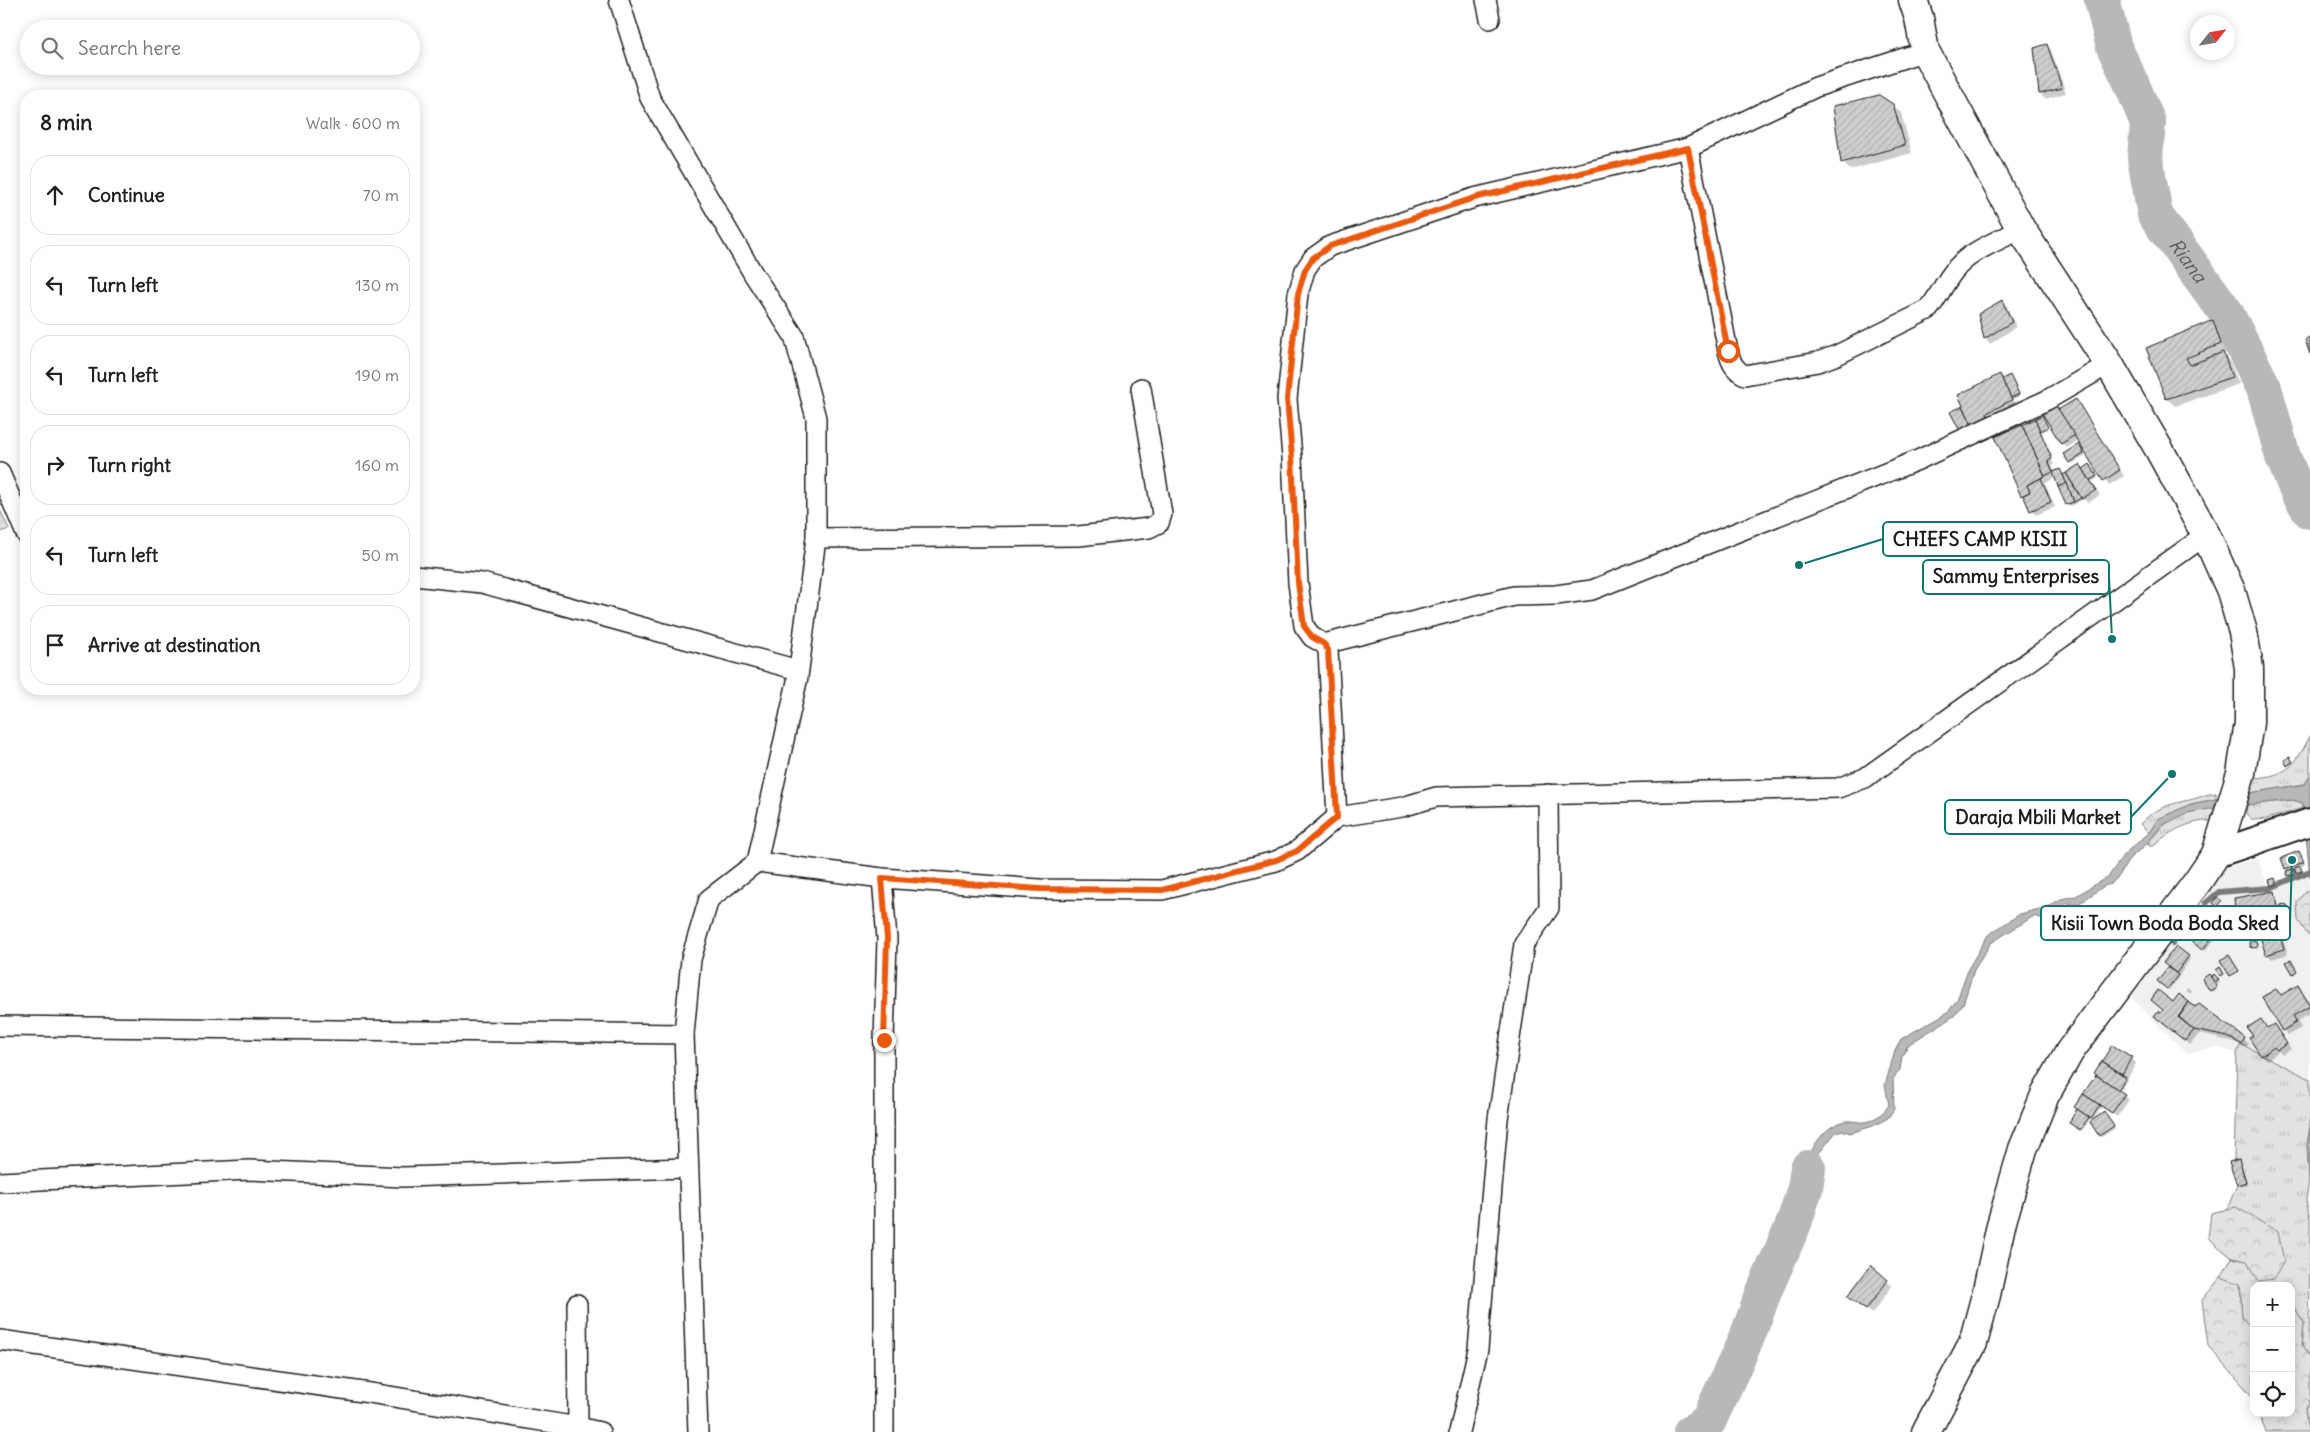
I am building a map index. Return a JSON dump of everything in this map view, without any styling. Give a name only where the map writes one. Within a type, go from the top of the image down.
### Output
[{"type":"highway","points":[[1914,0],[1925,51],[2021,229],[2102,368],[2160,451],[2206,535],[2231,591],[2244,632],[2249,668],[2249,723],[2241,773],[2216,854],[2198,881],[2070,1051],[2045,1095],[2020,1158],[2001,1225],[1974,1343],[1926,1432]]},
{"type":"main road","points":[[2216,854],[2301,825]]},
{"type":"street","points":[[619,0],[650,98],[754,275],[794,336],[816,418],[816,538],[798,670],[757,862],[709,899],[691,960],[684,1034],[687,1168],[698,1432]]},
{"type":"street","points":[[1486,0],[1490,19]]},
{"type":"street","points":[[1337,817],[1328,650],[1324,644],[1312,637],[1304,626],[1298,583],[1292,457],[1287,399],[1298,294],[1305,270],[1313,258],[1330,246],[1474,198],[1688,148],[1816,87],[1925,51]]},
{"type":"street","points":[[1688,148],[1728,351],[1731,362],[1738,372],[1745,375],[1818,362],[1837,356],[1928,310],[1939,297],[1955,269],[1974,254],[2021,229]]},
{"type":"street","points":[[1324,644],[1514,596],[1556,595],[1592,590],[1918,460],[2047,400],[2102,368]]},
{"type":"street","points":[[816,538],[1079,536],[1149,528],[1159,523],[1162,506],[1141,388]]},
{"type":"street","points":[[0,473],[20,520]]},
{"type":"street","points":[[757,862],[882,878],[1040,889],[1162,890],[1276,860],[1297,851],[1337,817],[1402,807],[1436,797],[1838,788],[1864,778],[2206,535]]},
{"type":"street","points":[[420,577],[482,583],[798,670]]},
{"type":"street","points":[[1459,1432],[1478,1349],[1498,1119],[1524,944],[1549,908],[1548,794]]},
{"type":"street","points":[[882,878],[887,939],[884,1040],[884,1432]]},
{"type":"street","points":[[0,1026],[684,1034]]},
{"type":"street","points":[[0,1182],[249,1170],[403,1177],[687,1168]]},
{"type":"street","points":[[577,1304],[578,1427]]},
{"type":"street","points":[[0,1340],[370,1393],[600,1432]]},
{"type":"shaded area","points":[[2310,776],[2310,877],[2303,803],[2292,800],[2247,805],[2250,793],[2305,784]]},
{"type":"shaded area","points":[[2216,799],[2215,808],[2187,813],[2161,826],[2148,843],[2130,858],[2119,876],[2111,884],[2104,886],[2077,905],[2067,903],[2048,918],[2034,916],[1991,943],[1974,970],[1963,1004],[1954,1016],[1909,1044],[1902,1056],[1900,1070],[1893,1079],[1894,1109],[1888,1118],[1873,1126],[1850,1133],[1842,1130],[1836,1132],[1812,1162],[1809,1186],[1796,1217],[1799,1190],[1814,1146],[1833,1126],[1846,1121],[1863,1122],[1872,1120],[1887,1108],[1889,1105],[1885,1085],[1895,1051],[1901,1039],[1948,1012],[1957,1000],[1968,969],[1988,935],[2020,914],[2047,907],[2061,899],[2076,896],[2109,876],[2124,854],[2149,833],[2158,819],[2191,804]]},
{"type":"shaded area","points":[[2258,858],[2269,890],[2309,873],[2310,1079],[2241,1044],[2237,1053],[2216,1047],[2187,1054],[2130,996],[2216,871]]},
{"type":"shaded area","points":[[2310,1127],[2310,1182],[2307,1145]]},
{"type":"green space","points":[[0,510],[9,529],[0,532]]},
{"type":"green space","points":[[2310,736],[2310,776],[2305,784],[2250,793],[2253,778],[2275,775],[2289,767],[2300,755]]},
{"type":"green space","points":[[2216,793],[2216,799],[2191,804],[2158,819],[2149,833],[2140,824],[2152,814],[2174,803]]},
{"type":"green space","points":[[2292,800],[2303,803],[2303,808],[2267,819],[2253,820],[2246,814],[2247,805]]},
{"type":"green space","points":[[2215,808],[2211,821],[2203,821],[2179,828],[2151,847],[2148,843],[2162,827],[2177,817],[2194,811]]},
{"type":"green space","points":[[2306,891],[2310,891],[2310,934],[2307,934],[2298,920],[2297,902]]},
{"type":"green space","points":[[2241,1044],[2310,1079],[2310,1127],[2307,1145],[2309,1181],[2306,1200],[2310,1219],[2309,1358],[2302,1346],[2304,1323],[2295,1308],[2295,1282],[2250,1282],[2250,1326],[2242,1318],[2240,1285],[2221,1277],[2232,1258],[2247,1261],[2274,1278],[2221,1224],[2237,1185],[2246,1181],[2239,1159],[2234,1160],[2237,1053]]},
{"type":"green space","points":[[2236,1207],[2278,1232],[2284,1261],[2274,1279],[2259,1281],[2247,1261],[2232,1258],[2208,1238],[2211,1213]]},
{"type":"green space","points":[[2221,1277],[2240,1284],[2242,1318],[2250,1326],[2250,1394],[2208,1346],[2202,1300]]},
{"type":"green space","points":[[2295,1308],[2304,1323],[2302,1346],[2310,1359],[2310,1397],[2305,1409],[2308,1432],[2266,1432],[2260,1417],[2295,1417]]},
{"type":"green space","points":[[2310,1397],[2310,1432],[2308,1432],[2305,1409]]},
{"type":"building","points":[[2047,44],[2062,88],[2039,94],[2034,48]]},
{"type":"building","points":[[1879,95],[1893,104],[1905,145],[1841,163],[1833,106]]},
{"type":"building","points":[[2002,300],[2012,322],[1984,339],[1978,314]]},
{"type":"building","points":[[2213,320],[2221,344],[2186,358],[2190,365],[2223,352],[2232,377],[2166,399],[2146,348]]},
{"type":"building","points":[[2310,338],[2310,354],[2305,340]]},
{"type":"building","points":[[2000,374],[2012,400],[1987,413],[1988,417],[1972,425],[1958,395]]},
{"type":"building","points":[[2010,375],[2019,394],[2011,398],[2002,379]]},
{"type":"building","points":[[2076,399],[2120,470],[2103,481],[2058,410]]},
{"type":"building","points":[[2055,404],[2075,435],[2061,444],[2042,413]]},
{"type":"building","points":[[1963,406],[1972,425],[1960,431],[1950,412]]},
{"type":"building","points":[[2042,415],[2048,427],[2040,431],[2035,419]]},
{"type":"building","points":[[2035,419],[2052,459],[2048,461],[2053,472],[2045,476],[2022,425]]},
{"type":"building","points":[[2021,422],[2022,425],[1995,437],[1993,434]]},
{"type":"building","points":[[2022,425],[2045,476],[2027,485],[2030,492],[2021,496],[1995,437]]},
{"type":"building","points":[[2079,444],[2084,454],[2069,463],[2063,454]]},
{"type":"building","points":[[2080,464],[2096,490],[2082,499],[2066,473]]},
{"type":"building","points":[[2090,464],[2097,476],[2090,480],[2083,469]]},
{"type":"building","points":[[2060,469],[2067,483],[2058,487],[2053,472]]},
{"type":"building","points":[[2066,473],[2081,498],[2074,502],[2063,475]]},
{"type":"building","points":[[2041,478],[2051,502],[2030,511],[2023,495],[2030,492],[2027,485]]},
{"type":"building","points":[[2067,483],[2074,502],[2066,505],[2058,487]]},
{"type":"building","points":[[2290,757],[2293,762],[2287,766],[2284,760]]},
{"type":"building","points":[[2299,851],[2304,862],[2285,869],[2281,858]]},
{"type":"building","points":[[2300,866],[2302,871],[2296,873],[2294,868]]},
{"type":"building","points":[[2293,869],[2295,874],[2288,876],[2286,871]]},
{"type":"building","points":[[2275,878],[2277,884],[2271,886],[2269,880]]},
{"type":"building","points":[[2275,891],[2280,916],[2245,923],[2242,908],[2235,909],[2234,898]]},
{"type":"building","points":[[2217,897],[2222,901],[2217,907],[2213,903]]},
{"type":"building","points":[[2284,904],[2288,908],[2284,912],[2280,908]]},
{"type":"building","points":[[2203,924],[2215,935],[2202,950],[2189,939]]},
{"type":"building","points":[[2276,924],[2284,949],[2266,955],[2258,930]]},
{"type":"building","points":[[2253,940],[2257,944],[2253,948],[2249,944]]},
{"type":"building","points":[[2176,946],[2189,956],[2176,973],[2163,963]]},
{"type":"building","points":[[2229,955],[2239,971],[2230,976],[2220,960]]},
{"type":"building","points":[[2291,960],[2297,971],[2293,974],[2286,962]]},
{"type":"building","points":[[2168,967],[2178,975],[2167,989],[2157,981]]},
{"type":"building","points":[[2220,967],[2224,974],[2220,976],[2216,970]]},
{"type":"building","points":[[2209,974],[2217,986],[2210,991],[2202,979]]},
{"type":"building","points":[[2214,974],[2219,980],[2215,983],[2211,977]]},
{"type":"building","points":[[2298,985],[2310,1006],[2293,1016],[2297,1022],[2282,1031],[2262,997],[2276,989],[2281,995]]},
{"type":"building","points":[[2158,990],[2173,1002],[2179,994],[2189,1002],[2178,1017],[2194,1030],[2185,1041],[2154,1016],[2158,1011],[2161,1013],[2163,1010],[2151,1000]]},
{"type":"building","points":[[2189,1002],[2195,1007],[2199,1004],[2245,1038],[2241,1044],[2228,1037],[2194,1030],[2179,1017]]},
{"type":"building","points":[[2261,1019],[2267,1028],[2274,1024],[2287,1044],[2277,1050],[2274,1047],[2261,1056],[2249,1038],[2253,1036],[2247,1028]]},
{"type":"building","points":[[2112,1045],[2132,1057],[2122,1074],[2102,1061]]},
{"type":"building","points":[[2102,1061],[2126,1077],[2118,1090],[2094,1073]]},
{"type":"building","points":[[2096,1075],[2125,1094],[2112,1113],[2083,1094]]},
{"type":"building","points":[[2083,1094],[2100,1105],[2091,1119],[2074,1107]]},
{"type":"building","points":[[2077,1109],[2089,1117],[2080,1130],[2069,1123]]},
{"type":"building","points":[[2104,1112],[2114,1126],[2099,1136],[2090,1122]]},
{"type":"building","points":[[2239,1159],[2246,1182],[2237,1185],[2229,1162]]},
{"type":"building","points":[[1871,1265],[1888,1280],[1866,1310],[1847,1297]]},
{"type":"waterway","name":"Riana","points":[[2102,0],[2114,47],[2148,123],[2145,158],[2155,215],[2225,311],[2264,388],[2283,457],[2298,492],[2310,511]]},
{"type":"waterway","points":[[2206,903],[2219,892],[2270,888],[2310,871]]},
{"type":"waterway","points":[[2172,943],[2195,915]]},
{"type":"waterway","points":[[1691,1432],[1708,1422],[1747,1337],[1765,1289],[1794,1223],[1805,1188],[1808,1168]]},
{"type":"place","name":"CHIEFS CAMP KISII","points":[[1799,565]]},
{"type":"place","name":"Sammy Enterprises","points":[[2112,639]]},
{"type":"place","name":"Daraja Mbili Market","points":[[2172,774]]},
{"type":"place","name":"Kisii Town Boda Boda Sked","points":[[2292,860]]},
{"type":"route","points":[[884,1040],[887,939],[882,878],[1040,889],[1162,890],[1276,860],[1297,851],[1337,817],[1328,650],[1324,644],[1307,632],[1304,626],[1298,583],[1292,457],[1287,399],[1298,294],[1305,270],[1313,258],[1330,246],[1474,198],[1688,148],[1728,351]]}]
